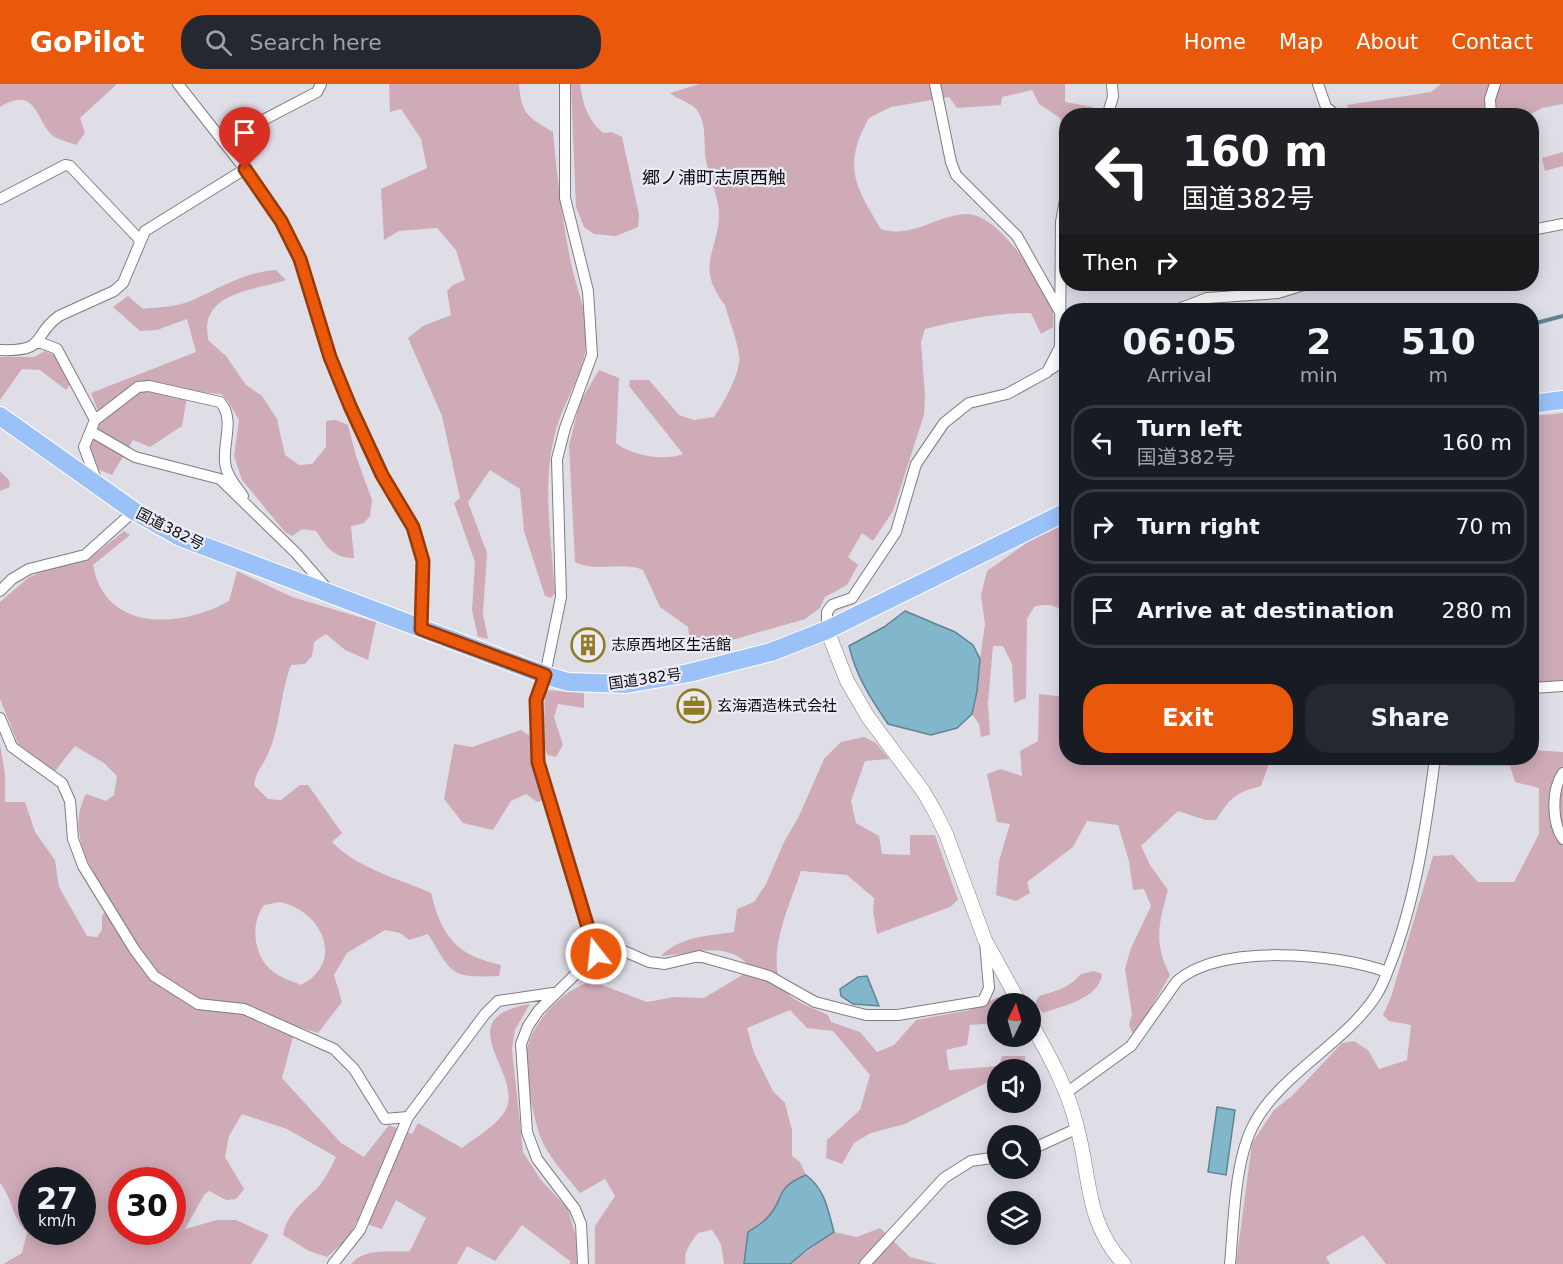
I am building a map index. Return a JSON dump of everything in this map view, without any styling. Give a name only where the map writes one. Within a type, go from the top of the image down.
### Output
[{"type":"highway","points":[[1539,403],[1563,400]]},
{"type":"highway","name":"国道382号","points":[[0,416],[98,483],[134,511],[180,537],[421,629],[568,682],[600,684],[646,681],[771,652],[827,630],[1059,515]]},
{"type":"street","points":[[178,84],[245,169],[281,221],[300,259],[330,357],[350,406],[382,475],[413,527],[423,561],[421,629]]},
{"type":"street","points":[[223,141],[317,92],[321,84]]},
{"type":"street","points":[[565,84],[565,198],[588,291],[592,355],[565,428],[557,459],[561,597],[545,675],[536,700],[538,762],[596,954]]},
{"type":"street","points":[[935,84],[951,162],[956,175],[1017,236],[1059,310]]},
{"type":"street","points":[[1110,108],[1113,97],[1112,84]]},
{"type":"street","points":[[1318,84],[1327,108]]},
{"type":"street","points":[[1491,108],[1490,99],[1495,84]]},
{"type":"street","points":[[0,199],[65,165],[70,166],[140,240]]},
{"type":"street","points":[[0,350],[20,349],[39,342],[52,321],[59,316],[103,298],[123,283],[145,231],[245,169]]},
{"type":"street","points":[[1539,229],[1563,225]]},
{"type":"street","points":[[1195,303],[1208,298],[1282,291]]},
{"type":"street","points":[[39,342],[57,348],[95,420]]},
{"type":"street","points":[[1047,372],[1059,349]]},
{"type":"street","points":[[1014,993],[985,940],[938,818],[923,791],[868,717],[847,681],[827,630],[827,612],[832,605],[852,598],[896,532],[916,464],[944,423],[969,403],[1007,394],[1059,364]]},
{"type":"street","points":[[98,483],[84,447],[95,420],[138,387],[148,386],[220,402],[227,410],[225,462],[228,473],[252,510]]},
{"type":"street","points":[[92,432],[135,457],[220,479],[296,553],[332,595]]},
{"type":"street","points":[[0,591],[29,569],[85,555],[134,511]]},
{"type":"street","points":[[1539,688],[1563,686]]},
{"type":"street","points":[[0,718],[12,747],[62,783],[70,801],[73,839],[83,866],[134,949],[154,976],[198,1004],[244,1009],[334,1049],[345,1056],[385,1119],[408,1117]]},
{"type":"street","points":[[1230,1264],[1239,1178],[1244,1152],[1255,1122],[1276,1096],[1366,1010],[1382,987],[1398,946],[1420,855],[1434,765]]},
{"type":"street","points":[[1563,773],[1554,805],[1559,834],[1563,839]]},
{"type":"street","points":[[583,1264],[581,1224],[575,1209],[537,1159],[527,1132],[521,1044],[528,1026],[553,993],[579,973],[596,954],[605,948],[617,948],[649,962],[665,964],[699,956],[770,976],[815,1002],[866,1015],[897,1015],[983,1001],[989,988],[985,940]]},
{"type":"street","points":[[1066,1093],[1131,1046],[1173,986],[1186,974],[1203,966],[1243,956],[1279,955],[1332,960],[1373,967],[1387,972]]},
{"type":"street","points":[[333,1264],[360,1230],[408,1117],[485,1014],[498,1002],[553,993]]},
{"type":"street","points":[[1041,1041],[1055,1065],[1078,1128],[1093,1215],[1107,1242],[1124,1264]]},
{"type":"street","points":[[1041,1145],[1078,1128]]},
{"type":"street","points":[[865,1264],[944,1178],[971,1161],[987,1159]]},
{"type":"shaded area","points":[[0,84],[116,85],[80,118],[85,133],[76,145],[53,136],[29,102],[12,101],[0,107]]},
{"type":"shaded area","points":[[389,84],[519,84],[527,114],[553,132],[565,230],[587,329],[582,364],[557,425],[550,457],[548,496],[555,593],[551,598],[545,596],[524,531],[520,489],[490,470],[468,502],[487,553],[483,614],[488,639],[478,637],[472,610],[475,562],[454,503],[460,498],[442,416],[408,338],[423,326],[451,315],[447,291],[453,285],[465,280],[456,250],[437,228],[399,231],[384,240],[381,189],[427,168],[421,139],[401,109],[390,112]]},
{"type":"shaded area","points":[[571,84],[580,84],[587,111],[598,128],[603,133],[612,132],[622,137],[639,214],[638,227],[616,236],[594,234],[584,227],[576,207]]},
{"type":"shaded area","points":[[700,84],[1065,84],[1065,102],[1093,108],[1059,108],[1059,117],[1039,104],[1032,90],[1002,97],[1001,105],[957,108],[949,97],[891,107],[869,118],[856,150],[855,175],[864,200],[881,229],[903,231],[954,216],[965,214],[978,216],[1005,236],[1029,267],[1052,309],[1053,327],[1041,334],[1031,313],[1004,314],[925,329],[921,342],[924,415],[893,511],[873,541],[862,533],[848,557],[858,565],[847,585],[825,597],[820,608],[805,619],[691,652],[688,627],[660,607],[643,570],[626,566],[592,567],[575,562],[569,445],[580,402],[599,370],[619,378],[616,443],[639,454],[667,457],[683,454],[629,386],[630,380],[649,380],[679,415],[694,420],[714,417],[727,396],[738,370],[738,349],[725,305],[716,291],[709,269],[719,213],[706,160],[703,125],[694,107],[670,93]]},
{"type":"shaded area","points":[[1441,84],[1563,84],[1563,104],[1539,110],[1348,108],[1347,105],[1431,92]]},
{"type":"shaded area","points":[[1563,152],[1563,166],[1545,171],[1542,158]]},
{"type":"shaded area","points":[[276,270],[286,280],[241,292],[220,302],[207,322],[208,340],[226,356],[246,385],[262,396],[277,419],[285,455],[299,465],[312,464],[326,447],[326,421],[336,420],[348,425],[356,456],[372,500],[370,516],[364,523],[351,526],[354,558],[335,553],[316,531],[302,529],[292,536],[285,532],[242,480],[234,456],[239,420],[221,394],[188,391],[182,426],[150,447],[133,440],[112,475],[99,470],[88,444],[97,431],[100,420],[91,393],[196,352],[187,319],[157,330],[140,331],[113,307],[128,296],[143,309],[181,304],[243,277]]},
{"type":"shaded area","points":[[45,351],[57,357],[71,383],[66,390],[40,370],[22,369],[0,400],[0,357],[34,357]]},
{"type":"shaded area","points":[[1563,413],[1563,682],[1539,683],[1539,415]]},
{"type":"shaded area","points":[[0,471],[9,480],[10,487],[0,491]]},
{"type":"shaded area","points":[[1059,526],[1059,609],[1047,605],[1034,607],[1027,619],[1026,698],[1014,703],[1012,664],[1003,646],[993,646],[988,703],[990,735],[981,737],[979,724],[972,714],[985,624],[981,595],[987,571],[1038,535]]},
{"type":"shaded area","points":[[124,531],[130,535],[93,565],[100,587],[113,603],[129,613],[148,619],[168,619],[210,610],[229,601],[237,571],[292,597],[376,622],[368,660],[345,650],[326,634],[314,642],[312,656],[305,664],[291,665],[275,735],[254,785],[268,799],[281,800],[300,785],[308,785],[342,833],[332,842],[366,866],[431,893],[440,921],[453,942],[473,956],[501,965],[499,976],[471,976],[455,971],[443,958],[428,934],[409,940],[400,933],[385,930],[347,953],[334,975],[342,1002],[318,1033],[296,1026],[282,1078],[341,1143],[364,1157],[389,1125],[412,1134],[418,1123],[462,1148],[493,1125],[507,1107],[508,1093],[505,1077],[490,1033],[494,1021],[506,1011],[530,1004],[515,1030],[512,1049],[523,1152],[541,1180],[568,1209],[576,1237],[577,1264],[570,1264],[570,1261],[522,1225],[495,1261],[467,1246],[457,1264],[351,1264],[371,1253],[410,1251],[426,1218],[396,1200],[382,1229],[357,1221],[348,1238],[327,1257],[309,1251],[283,1235],[285,1227],[297,1208],[322,1183],[336,1157],[287,1129],[242,1114],[229,1136],[225,1157],[244,1189],[236,1199],[226,1200],[209,1191],[204,1195],[186,1227],[186,1167],[108,1167],[108,1245],[186,1245],[186,1229],[217,1220],[236,1220],[269,1235],[251,1264],[3,1264],[22,1253],[24,1245],[96,1245],[96,1167],[18,1167],[18,1221],[0,1183],[0,744],[5,774],[5,802],[25,802],[35,832],[55,860],[59,887],[87,936],[97,937],[102,930],[102,915],[113,905],[84,852],[79,823],[80,809],[86,794],[106,801],[114,795],[117,776],[104,763],[75,746],[55,771],[18,744],[0,699],[0,602],[28,578],[50,567],[93,556]],"holes":[[[280,902],[295,907],[317,926],[323,938],[325,951],[323,964],[315,975],[301,985],[284,978],[268,967],[258,951],[255,932],[256,922],[264,905]]]},
{"type":"shaded area","points":[[545,690],[584,693],[584,708],[558,704],[554,717],[563,745],[556,757],[548,755],[543,746]]},
{"type":"shaded area","points":[[1039,694],[1059,696],[1059,765],[1268,765],[1261,786],[1234,797],[1216,820],[1205,820],[1178,811],[1141,846],[1150,865],[1168,890],[1159,933],[1161,953],[1170,975],[1134,1037],[1129,1025],[1132,1014],[1125,969],[1131,948],[1151,906],[1144,889],[1133,890],[1129,861],[1118,825],[1087,821],[1073,847],[1027,882],[1030,893],[1016,901],[996,895],[999,861],[1010,824],[997,822],[987,774],[1001,769],[1022,776],[1020,751],[1038,741]]},
{"type":"shaded area","points":[[521,730],[530,736],[544,800],[537,802],[526,794],[511,801],[493,830],[463,823],[444,799],[454,744],[472,747]]},
{"type":"shaded area","points":[[864,737],[876,743],[889,759],[865,761],[851,801],[856,823],[879,836],[882,854],[910,855],[910,835],[935,835],[958,900],[950,907],[877,934],[873,911],[874,898],[847,875],[801,871],[780,935],[777,969],[781,984],[790,996],[828,1015],[831,1022],[860,1032],[877,1052],[894,1045],[916,1020],[970,1010],[987,1002],[987,1024],[970,1025],[967,1045],[946,1050],[949,1070],[987,1067],[987,1083],[905,1124],[871,1133],[854,1143],[842,1164],[826,1158],[827,1140],[860,1110],[870,1075],[833,1031],[807,1028],[790,1010],[747,1028],[754,1053],[773,1091],[785,1103],[792,1130],[792,1156],[800,1162],[806,1175],[789,1184],[768,1217],[748,1232],[744,1264],[724,1264],[721,1244],[712,1230],[698,1233],[686,1251],[686,1264],[595,1264],[595,1226],[615,1196],[605,1179],[580,1193],[544,1145],[528,1086],[526,1054],[534,1030],[559,1000],[591,981],[647,1002],[674,997],[704,998],[744,974],[746,963],[727,952],[705,950],[661,956],[677,944],[686,941],[734,932],[737,909],[754,902],[766,884],[824,759],[841,742]]},
{"type":"shaded area","points":[[1539,750],[1563,752],[1563,1264],[1386,1264],[1363,1235],[1326,1257],[1330,1264],[1236,1264],[1252,1143],[1274,1110],[1293,1095],[1342,1043],[1354,1041],[1368,1050],[1379,1069],[1407,1060],[1411,1025],[1389,1021],[1383,1015],[1391,997],[1433,856],[1453,855],[1478,882],[1514,882],[1539,834],[1539,788],[1515,782],[1510,766],[1447,766],[1539,765]]},
{"type":"shaded area","points":[[1094,971],[1102,974],[1100,982],[1088,995],[1043,1013],[1041,995],[1067,986],[1081,974]]},
{"type":"shaded area","points":[[1002,1056],[1025,1056],[1025,1059],[1001,1059]]},
{"type":"shaded area","points":[[880,1228],[910,1257],[937,1264],[790,1264],[834,1232],[857,1237]]},
{"type":"water","points":[[905,611],[955,632],[973,645],[980,659],[972,714],[957,728],[931,735],[888,724],[860,677],[849,646],[884,627]]},
{"type":"water","points":[[867,976],[879,1006],[853,1004],[841,996],[840,989],[858,977]]},
{"type":"water","points":[[1217,1107],[1235,1110],[1226,1175],[1208,1172]]},
{"type":"water","points":[[806,1175],[822,1193],[834,1232],[790,1264],[744,1264],[748,1232],[768,1217],[789,1184]]},
{"type":"waterway","points":[[1539,322],[1563,316]]},
{"type":"place","name":"志原西地区生活館","points":[[588,645]]},
{"type":"place","name":"玄海酒造株式会社","points":[[694,706]]},
{"type":"district","name":"郷ノ浦町志原西触","points":[[714,177]]},
{"type":"route","points":[[245,169],[281,221],[300,259],[330,357],[350,406],[382,475],[413,527],[423,561],[421,629],[545,675],[536,700],[538,762],[570,859],[596,954]]}]
